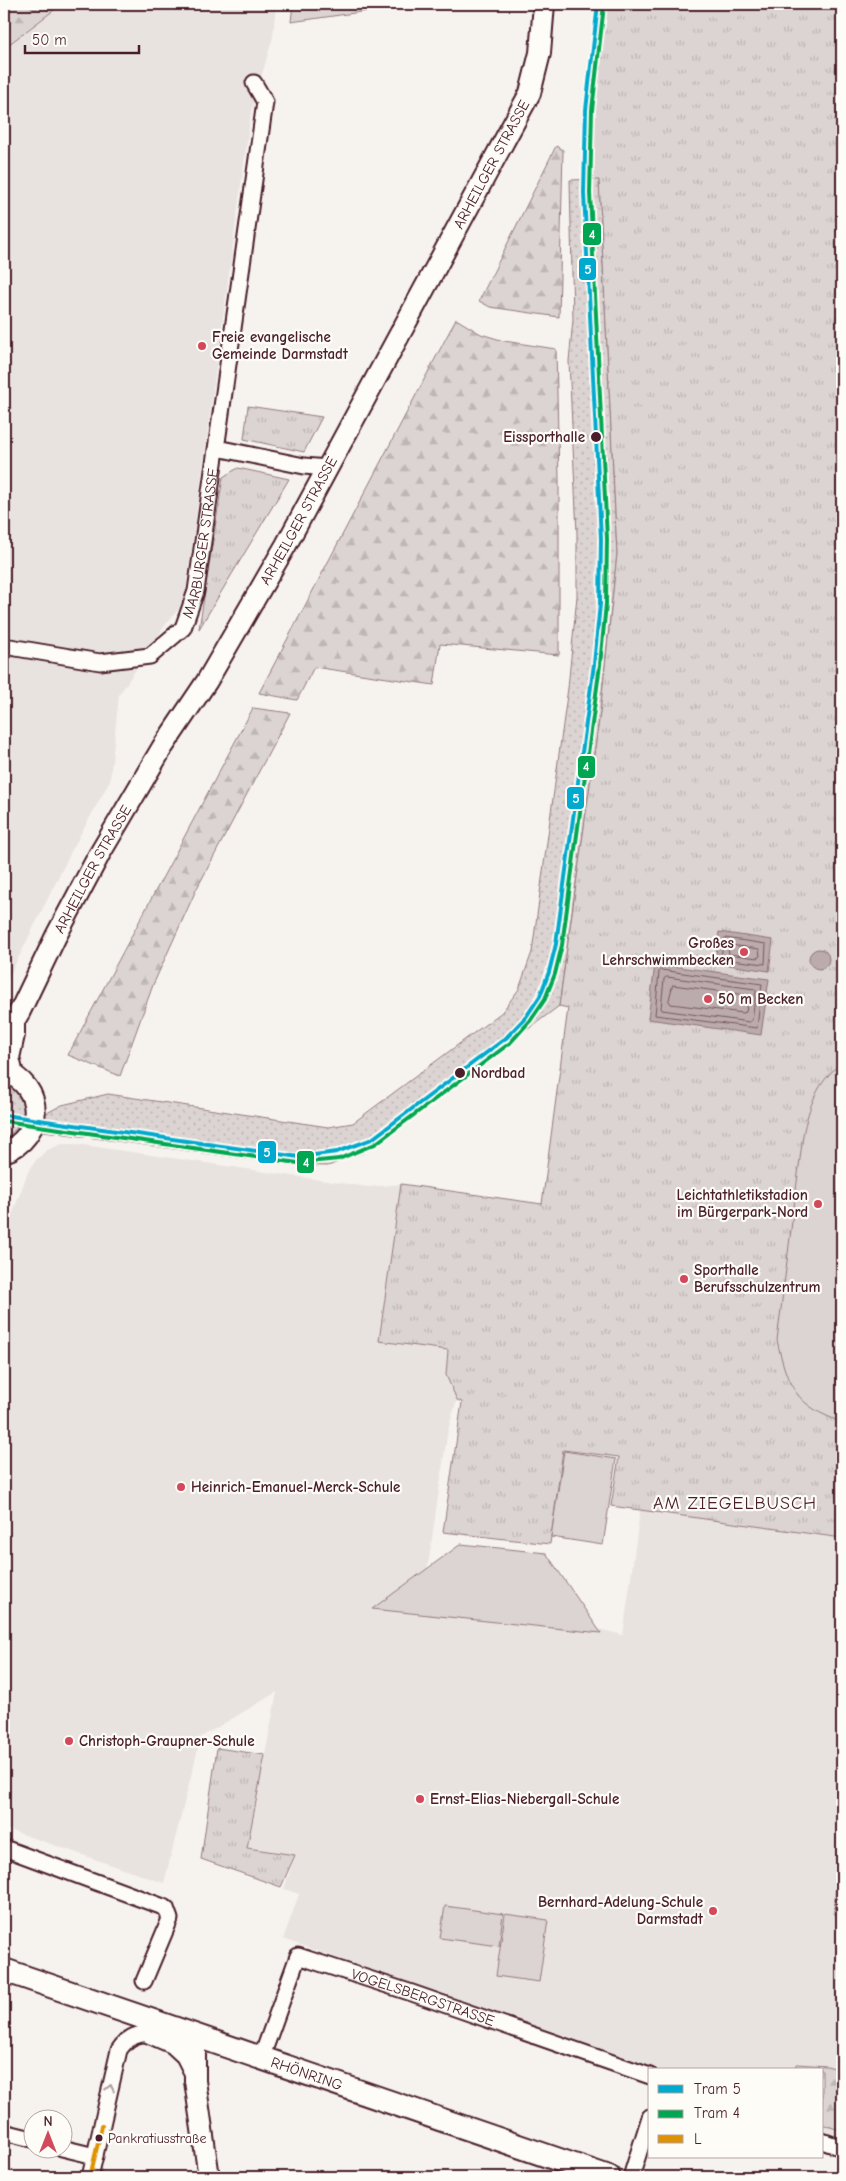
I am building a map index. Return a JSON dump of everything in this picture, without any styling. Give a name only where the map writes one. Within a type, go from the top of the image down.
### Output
[{"type":"main road","name":"RHÖNRING","points":[[4,1970],[609,2177]]},
{"type":"main road","points":[[43,1984],[51,1998],[150,2033]]},
{"type":"street","name":"ARHEILGER STRASSE","points":[[4,1152],[20,1144],[27,1137],[34,1120],[34,1100],[30,1090],[22,1081],[8,1073],[8,1058],[14,1035],[9,1025],[99,855],[162,748],[206,681],[286,545],[530,92],[540,53],[544,4]]},
{"type":"street","name":"MARBURGER STRASSE","points":[[4,646],[100,662],[150,656],[183,628],[196,591],[265,102],[254,83]]},
{"type":"street","name":"MARBURGER STRASSE","points":[[217,448],[304,466],[327,468]]},
{"type":"street","points":[[4,1848],[164,1906],[169,1912],[170,1917],[144,1981]]},
{"type":"street","name":"VOGELSBERGSTRASSE","points":[[261,2059],[298,1956],[648,2075]]},
{"type":"street","points":[[90,2177],[119,2050],[124,2042],[133,2036],[150,2033],[173,2043],[186,2055],[194,2071]]},
{"type":"street","points":[[195,2036],[194,2071],[209,2177]]},
{"type":"street","points":[[631,2177],[648,2123]]},
{"type":"street","points":[[4,2132],[22,2136]]},
{"type":"street","points":[[824,2142],[842,2148]]},
{"type":"street","points":[[72,2150],[95,2156]]},
{"type":"shaded area","points":[[62,4],[276,4],[273,37],[251,112],[186,591],[179,609],[166,624],[119,695],[110,781],[72,850],[4,987],[4,48]]},
{"type":"shaded area","points":[[62,1144],[77,1144],[368,1187],[401,1184],[379,1341],[448,1350],[446,1375],[457,1400],[448,1430],[425,1586],[623,1635],[640,1510],[842,1538],[842,2141],[824,2135],[824,2068],[648,2069],[400,1983],[400,1980],[283,1939],[299,1894],[284,1889],[295,1855],[247,1848],[277,1692],[201,1737],[164,1883],[4,1828],[4,1236],[28,1172],[36,1160],[47,1150]]},
{"type":"green space","points":[[4,4],[62,4],[4,48]]},
{"type":"green space","points":[[293,4],[417,4],[291,22]]},
{"type":"green space","points":[[603,4],[842,4],[842,1538],[611,1506],[619,1457],[563,1450],[550,1544],[443,1532],[462,1402],[457,1400],[446,1375],[448,1350],[379,1341],[401,1184],[542,1204],[568,1008],[559,1006],[600,713],[617,554],[599,180],[590,180],[590,111]]},
{"type":"green space","points":[[556,146],[563,150],[559,317],[490,307],[479,301]]},
{"type":"green space","points":[[599,179],[617,554],[600,713],[559,1006],[363,1153],[328,1166],[289,1165],[36,1130],[43,1115],[62,1105],[108,1094],[328,1127],[353,1123],[502,1012],[519,989],[532,952],[568,688],[577,596],[577,533],[569,361],[573,320],[570,180]]},
{"type":"green space","points":[[456,319],[481,334],[504,341],[556,349],[559,479],[559,655],[440,644],[434,685],[314,667],[297,700],[259,693]]},
{"type":"green space","points":[[248,406],[322,417],[304,452],[244,439]]},
{"type":"green space","points":[[238,468],[289,479],[199,629],[223,477]]},
{"type":"green space","points":[[253,708],[290,713],[196,890],[153,985],[120,1076],[68,1055]]},
{"type":"green space","name":"Leichtathletikstadion im Bürgerpark-Nord","points":[[842,1063],[842,1422],[813,1409],[803,1401],[790,1382],[777,1340],[805,1125],[811,1105],[820,1086],[833,1070]]},
{"type":"green space","points":[[4,1080],[19,1093],[24,1109],[19,1125],[4,1138]]},
{"type":"green space","points":[[564,1451],[616,1459],[603,1545],[551,1537]]},
{"type":"green space","points":[[461,1544],[546,1553],[601,1633],[372,1609]]},
{"type":"green space","points":[[217,1748],[265,1755],[247,1848],[295,1855],[281,1887],[201,1859]]},
{"type":"green space","points":[[840,1828],[842,1831],[842,1914],[834,1914]]},
{"type":"green space","points":[[445,1906],[503,1914],[499,1946],[440,1938]]},
{"type":"green space","points":[[505,1914],[548,1920],[539,1982],[496,1976]]},
{"type":"green space","points":[[796,2064],[827,2066],[842,2070],[842,2131],[824,2125],[824,2068],[795,2068]]},
{"type":"water","name":"Großes Lehrschwimmbecken","points":[[719,932],[773,940],[769,971],[715,963]]},
{"type":"water","points":[[815,949],[823,949],[829,955],[829,963],[823,969],[815,969],[809,963],[809,955]]},
{"type":"water","name":"50 m Becken","points":[[655,964],[769,979],[761,1035],[648,1019]]},
{"type":"tram line","name":"5","points":[[4,1115],[299,1157],[337,1152],[372,1139],[506,1038],[526,1017],[540,996],[549,972],[556,944],[594,664],[600,604],[601,539],[584,193],[586,110],[598,4]]},
{"type":"tram line","name":"4","points":[[4,1121],[298,1163],[339,1159],[375,1144],[510,1043],[530,1021],[545,999],[555,974],[562,945],[600,665],[606,604],[607,539],[590,193],[592,110],[604,5]]},
{"type":"transit line","name":"L","points":[[90,2177],[102,2126]]},
{"type":"place","name":"Freie evangelische Gemeinde Darmstadt","points":[[202,346]]},
{"type":"place","name":"Eissporthalle","points":[[596,437]]},
{"type":"place","name":"Großes Lehrschwimmbecken","points":[[744,952]]},
{"type":"place","name":"50 m Becken","points":[[708,999]]},
{"type":"place","name":"Nordbad","points":[[460,1073]]},
{"type":"place","name":"Leichtathletikstadion im Bürgerpark-Nord","points":[[818,1204]]},
{"type":"place","name":"Sporthalle Berufsschulzentrum","points":[[684,1279]]},
{"type":"place","name":"Heinrich-Emanuel-Merck-Schule","points":[[181,1487]]},
{"type":"place","name":"Christoph-Graupner-Schule","points":[[69,1741]]},
{"type":"place","name":"Ernst-Elias-Niebergall-Schule","points":[[420,1799]]},
{"type":"place","name":"Bernhard-Adelung-Schule Darmstadt","points":[[713,1911]]},
{"type":"place","name":"Pankratiusstraße","points":[[99,2138]]},
{"type":"district","name":"AM ZIEGELBUSCH","points":[[735,1503]]}]
